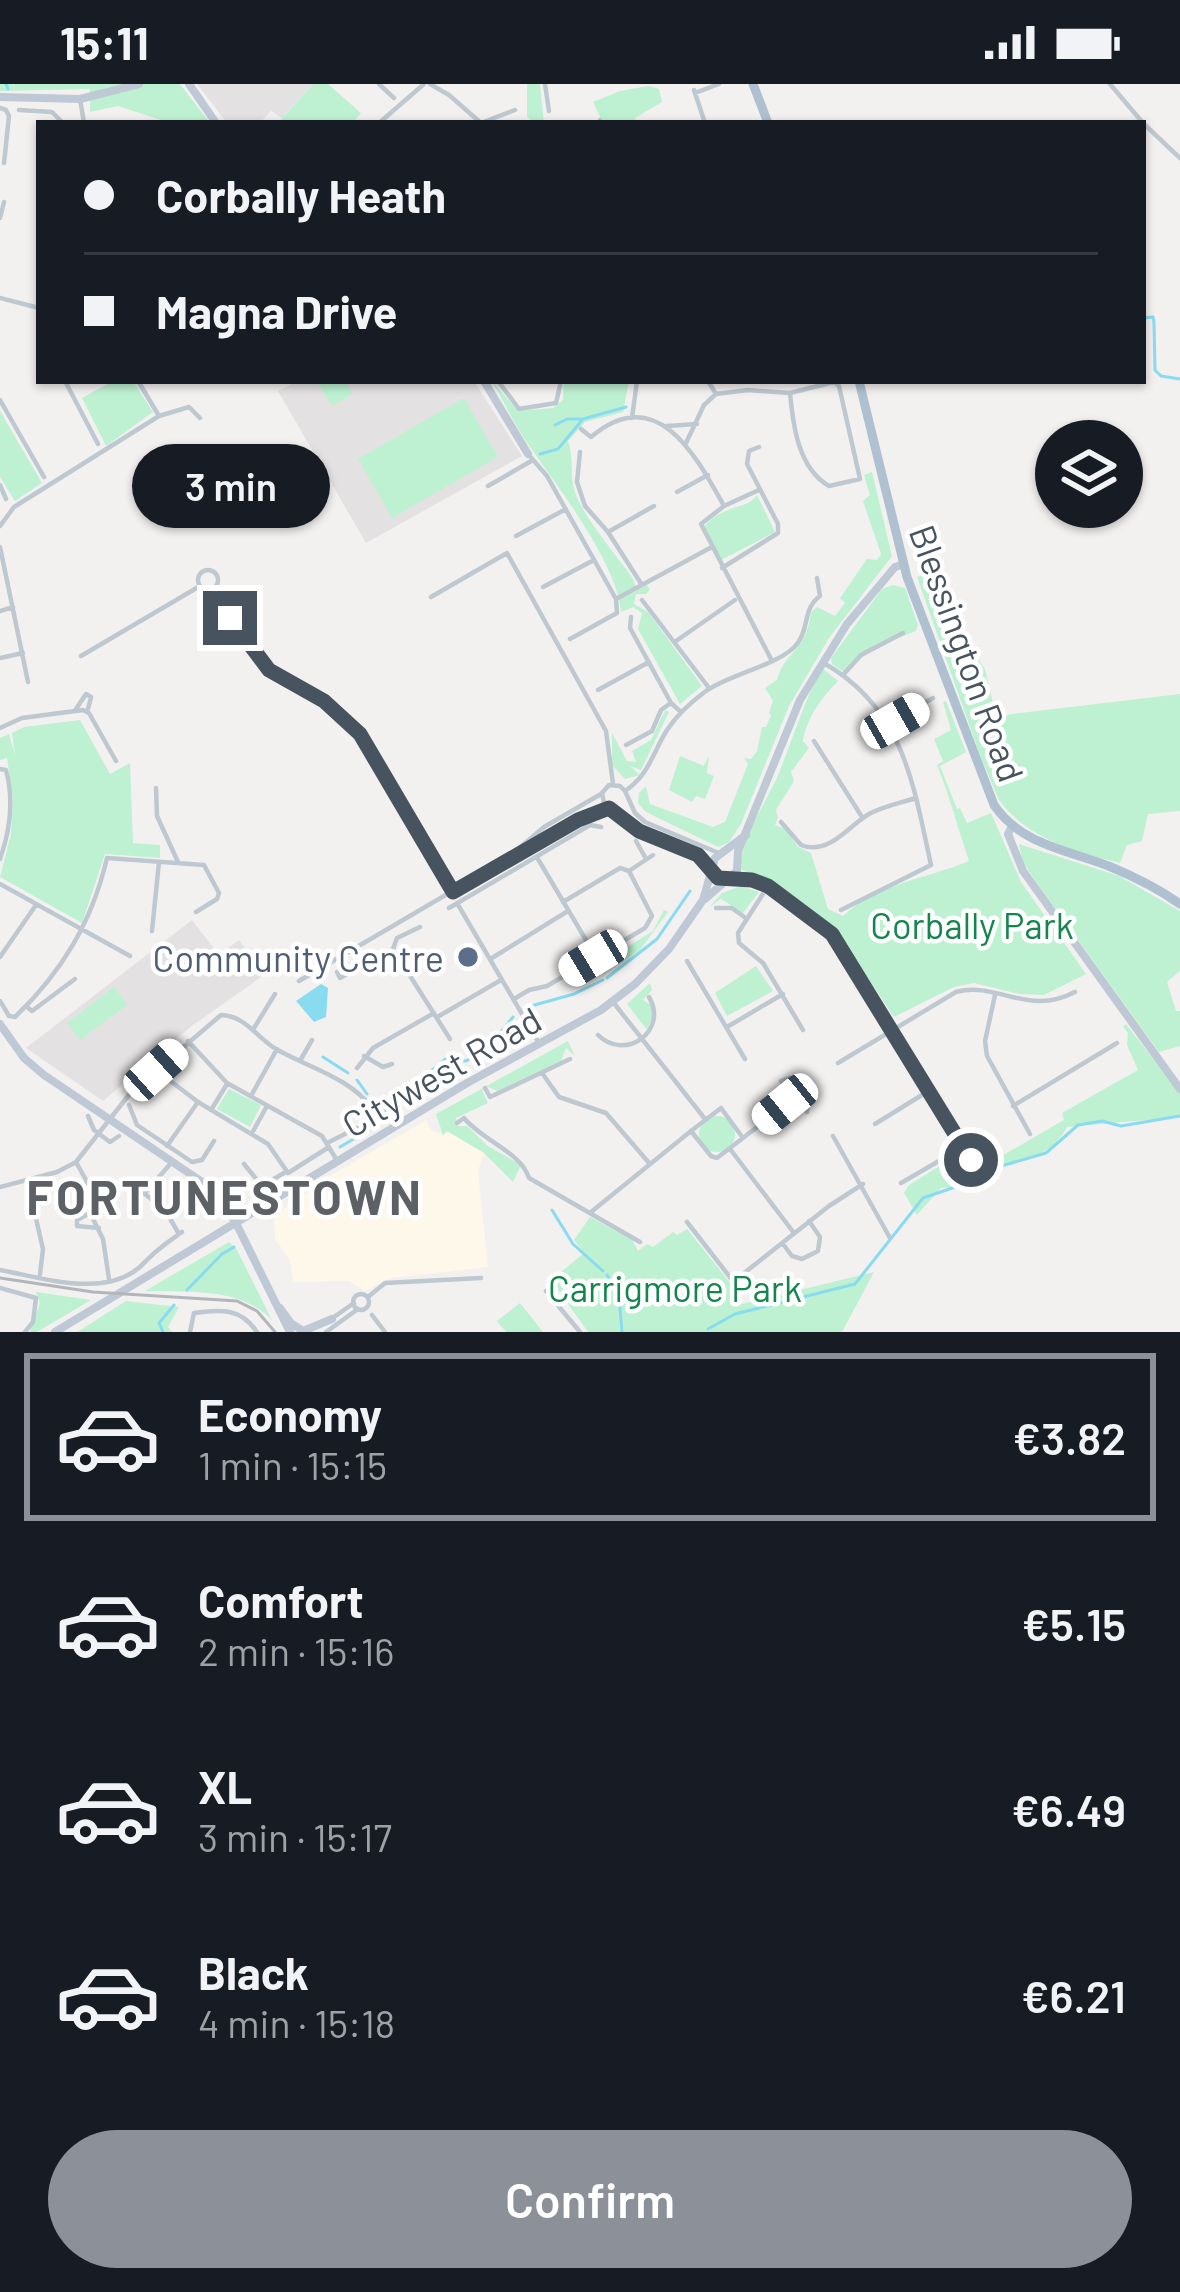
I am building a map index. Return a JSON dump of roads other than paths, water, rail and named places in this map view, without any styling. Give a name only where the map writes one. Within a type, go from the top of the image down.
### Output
[{"type":"main road","points":[[753,84],[766,120]]},
{"type":"main road","name":"Blessington Road","points":[[860,384],[916,602],[990,796],[1012,826],[1046,846],[1112,867],[1180,904]]},
{"type":"street","points":[[0,97],[80,99],[139,84]]},
{"type":"street","points":[[189,84],[213,120]]},
{"type":"street","points":[[387,120],[425,84],[449,94],[478,120]]},
{"type":"street","points":[[545,84],[549,111]]},
{"type":"street","points":[[704,120],[694,92],[719,84]]},
{"type":"street","points":[[1110,84],[1140,120]]},
{"type":"street","points":[[382,85],[394,98]]},
{"type":"street","points":[[80,99],[84,120]]},
{"type":"street","points":[[0,108],[8,116],[4,163]]},
{"type":"street","points":[[19,110],[52,112],[60,120]]},
{"type":"street","points":[[489,120],[515,110]]},
{"type":"street","points":[[1146,126],[1180,158]]},
{"type":"street","points":[[0,218],[4,202]]},
{"type":"street","points":[[0,298],[36,307]]},
{"type":"street","points":[[67,384],[98,444]]},
{"type":"street","points":[[140,384],[160,416]]},
{"type":"street","points":[[486,384],[566,509],[616,599],[617,613],[570,639]]},
{"type":"street","points":[[500,384],[519,409],[556,403],[560,384]]},
{"type":"street","points":[[632,418],[637,384]]},
{"type":"street","points":[[710,384],[716,394]]},
{"type":"street","points":[[686,443],[704,405],[716,394],[790,393],[832,384]]},
{"type":"street","points":[[790,393],[794,429],[819,480],[829,486],[860,479],[837,384]]},
{"type":"street","points":[[0,400],[44,476]]},
{"type":"street","points":[[0,526],[14,507],[160,416],[189,407],[200,418]]},
{"type":"street","points":[[581,429],[591,437],[632,418],[666,427],[697,424]]},
{"type":"street","points":[[666,427],[686,443],[724,506]]},
{"type":"street","points":[[722,568],[778,533],[746,456],[759,447]]},
{"type":"street","points":[[580,452],[579,492],[585,506],[642,585]]},
{"type":"street","points":[[488,486],[531,457]]},
{"type":"street","points":[[677,492],[708,475]]},
{"type":"street","points":[[0,485],[6,499]]},
{"type":"street","points":[[759,490],[724,506],[700,524],[771,659]]},
{"type":"street","points":[[608,532],[654,506]]},
{"type":"street","points":[[516,536],[566,509]]},
{"type":"street","points":[[0,548],[28,682]]},
{"type":"street","points":[[616,599],[710,548]]},
{"type":"street","points":[[431,597],[507,553],[606,731],[613,784],[644,822],[723,854],[734,871],[768,886],[832,934],[971,1160]]},
{"type":"street","points":[[543,587],[594,560]]},
{"type":"street","name":"Citywest Road","points":[[56,1332],[613,1002],[669,949],[703,900],[734,871],[793,715],[822,662],[896,567],[904,564]]},
{"type":"street","points":[[200,586],[199,576],[210,571],[217,580],[212,589]]},
{"type":"street","points":[[299,981],[578,820],[621,808],[681,712],[709,688],[795,648],[805,629],[807,609],[820,596],[817,578]]},
{"type":"street","points":[[881,585],[900,582],[916,602]]},
{"type":"street","points":[[81,656],[200,586],[212,589],[269,670],[324,701],[360,734],[453,892]]},
{"type":"street","points":[[676,641],[737,598]]},
{"type":"street","points":[[642,600],[709,688]]},
{"type":"street","points":[[0,611],[13,608]]},
{"type":"street","points":[[631,617],[630,628],[671,703],[681,712]]},
{"type":"street","points":[[843,675],[861,655],[903,633]]},
{"type":"street","points":[[0,658],[22,653]]},
{"type":"street","points":[[598,690],[649,662]]},
{"type":"street","points":[[822,662],[843,675],[890,723],[916,798],[931,865],[841,910]]},
{"type":"street","points":[[76,709],[88,694],[86,711]]},
{"type":"street","points":[[890,723],[933,698]]},
{"type":"street","points":[[626,745],[652,731],[661,710],[671,703]]},
{"type":"street","points":[[0,728],[22,718],[86,711],[116,760]]},
{"type":"street","points":[[814,741],[862,817]]},
{"type":"street","points":[[0,859],[9,823],[9,782],[1,768]]},
{"type":"street","points":[[508,859],[544,827],[613,784]]},
{"type":"street","points":[[156,788],[157,816],[178,862]]},
{"type":"street","points":[[602,793],[630,826],[689,850],[722,879],[734,871]]},
{"type":"street","points":[[782,822],[801,845],[812,849],[843,834],[862,817],[916,798]]},
{"type":"street","points":[[0,823],[9,823]]},
{"type":"street","points":[[448,908],[590,825],[601,827]]},
{"type":"street","points":[[1012,826],[1007,834],[1023,871],[1180,1089]]},
{"type":"street","name":"Citywest Road","points":[[703,900],[715,858],[746,835]]},
{"type":"street","points":[[629,871],[650,857],[636,841]]},
{"type":"street","points":[[536,856],[596,957]]},
{"type":"street","points":[[0,1001],[9,1016],[15,1017],[58,970],[82,930],[107,859],[204,866],[218,890],[217,899],[196,912]]},
{"type":"street","points":[[152,931],[159,862]]},
{"type":"street","points":[[514,1000],[547,986],[645,928],[652,916],[629,871],[620,868],[563,902]]},
{"type":"street","points":[[0,884],[130,956]]},
{"type":"street","points":[[768,886],[738,933],[739,943],[763,963],[802,1030]]},
{"type":"street","points":[[457,903],[540,1044]]},
{"type":"street","points":[[0,957],[36,905]]},
{"type":"street","points":[[716,908],[732,908],[747,919]]},
{"type":"street","points":[[490,959],[568,911]]},
{"type":"street","points":[[337,972],[340,978],[393,949],[397,938],[420,928]]},
{"type":"street","points":[[393,949],[450,1039]]},
{"type":"street","points":[[687,961],[746,1059]]},
{"type":"street","points":[[26,1006],[32,1011],[73,981],[58,970]]},
{"type":"street","points":[[357,1068],[364,1056],[501,980]]},
{"type":"street","points":[[838,1063],[966,989],[1040,1004],[1075,992]]},
{"type":"street","points":[[254,1028],[274,994]]},
{"type":"street","points":[[727,1027],[783,994]]},
{"type":"street","points":[[994,995],[987,1056],[1030,1134]]},
{"type":"street","points":[[598,1035],[615,1046],[629,1046],[642,1038],[652,1030],[656,1018],[649,997]]},
{"type":"street","points":[[613,1002],[705,1119]]},
{"type":"street","points":[[0,1187],[76,1162],[132,1091],[220,1015],[232,1016],[277,1049],[349,1083],[372,1106],[364,1123]]},
{"type":"street","points":[[1,1029],[37,1070],[214,1190],[236,1223],[290,1332]]},
{"type":"street","points":[[301,1060],[312,1040]]},
{"type":"street","points":[[188,1041],[227,1083],[315,1131],[338,1162]]},
{"type":"street","points":[[1013,1106],[1117,1043]]},
{"type":"street","points":[[251,1096],[277,1049]]},
{"type":"street","points":[[364,1056],[383,1067],[392,1064]]},
{"type":"street","points":[[485,1088],[490,1097],[570,1059]]},
{"type":"street","points":[[156,1070],[268,1144],[286,1172]]},
{"type":"street","points":[[542,1073],[559,1097],[606,1113],[650,1165]]},
{"type":"street","points":[[790,1078],[810,1092],[807,1112],[794,1098],[782,1082],[790,1078]]},
{"type":"street","points":[[211,1110],[227,1083]]},
{"type":"street","points":[[875,1124],[930,1090]]},
{"type":"street","points":[[691,1131],[717,1158],[794,1098]]},
{"type":"street","points":[[167,1145],[198,1102]]},
{"type":"street","points":[[252,1133],[268,1105]]},
{"type":"street","points":[[129,1106],[137,1125],[197,1162],[214,1141]]},
{"type":"street","points":[[591,1213],[721,1108],[743,1138]]},
{"type":"street","points":[[88,1117],[110,1142],[119,1136]]},
{"type":"street","points":[[457,1123],[464,1118],[487,1141],[523,1162],[529,1178],[640,1242]]},
{"type":"street","points":[[244,1164],[262,1186],[303,1166],[357,1128]]},
{"type":"street","points":[[833,1136],[890,1238]]},
{"type":"street","points":[[901,1184],[964,1147]]},
{"type":"street","points":[[730,1149],[794,1233]]},
{"type":"street","points":[[76,1162],[86,1180],[109,1279]]},
{"type":"street","points":[[144,1194],[172,1162]]},
{"type":"street","points":[[127,1179],[156,1203]]},
{"type":"street","points":[[27,1180],[43,1249],[39,1277]]},
{"type":"street","points":[[734,1281],[862,1184]]},
{"type":"street","points":[[0,1270],[96,1285],[145,1262],[151,1252],[181,1233],[165,1210]]},
{"type":"street","points":[[90,1213],[77,1220],[77,1226],[99,1228]]},
{"type":"street","points":[[782,1242],[792,1256],[810,1258],[820,1244],[809,1221]]},
{"type":"street","points":[[687,1222],[740,1290]]},
{"type":"street","points":[[260,1276],[297,1329],[311,1330],[356,1306],[368,1307],[368,1298],[385,1283],[481,1278]]},
{"type":"street","points":[[0,1288],[35,1296],[32,1322],[25,1332]]},
{"type":"street","points":[[547,1291],[580,1332]]},
{"type":"street","points":[[326,1332],[356,1306],[358,1295],[368,1298]]},
{"type":"street","points":[[190,1332],[194,1313],[227,1311],[245,1316],[257,1332]]},
{"type":"street","points":[[372,1315],[385,1332]]},
{"type":"street","points":[[316,1332],[332,1319]]},
{"type":"water","points":[[321,984],[328,988],[326,1017],[314,1022],[296,1001]]},
{"type":"waterway","points":[[6,84],[8,89]]},
{"type":"waterway","points":[[1146,318],[1153,317],[1155,370],[1161,376],[1180,379]]},
{"type":"waterway","points":[[540,454],[558,449],[583,419],[626,407]]},
{"type":"waterway","points":[[555,425],[581,419]]},
{"type":"waterway","points":[[607,978],[657,939],[690,891]]},
{"type":"waterway","points":[[531,1006],[603,980]]},
{"type":"waterway","points":[[340,1147],[374,1127],[390,1104],[447,1058],[466,1061],[485,1051],[513,1017]]},
{"type":"waterway","points":[[323,1057],[348,1073]]},
{"type":"waterway","points":[[357,1080],[367,1094]]},
{"type":"waterway","points":[[708,1329],[735,1314],[855,1284],[923,1198],[961,1185],[969,1191],[991,1169],[1046,1153],[1078,1125],[1102,1121],[1121,1126],[1180,1116]]},
{"type":"waterway","points":[[552,1210],[573,1244],[603,1271]]},
{"type":"waterway","points":[[187,1290],[234,1247]]},
{"type":"waterway","points":[[607,1275],[619,1296],[622,1332]]},
{"type":"waterway","points":[[163,1332],[159,1323],[174,1305]]},
{"type":"tram line","points":[[0,1278],[93,1292],[237,1301],[257,1311],[275,1332]]},
{"type":"place","name":"Community Centre","points":[[468,957]]},
{"type":"district","name":"FORTUNESTOWN","points":[[225,1196]]},
{"type":"park label","name":"Corbally Park","points":[[972,924]]},
{"type":"park label","name":"Carrigmore Park","points":[[675,1287]]}]
